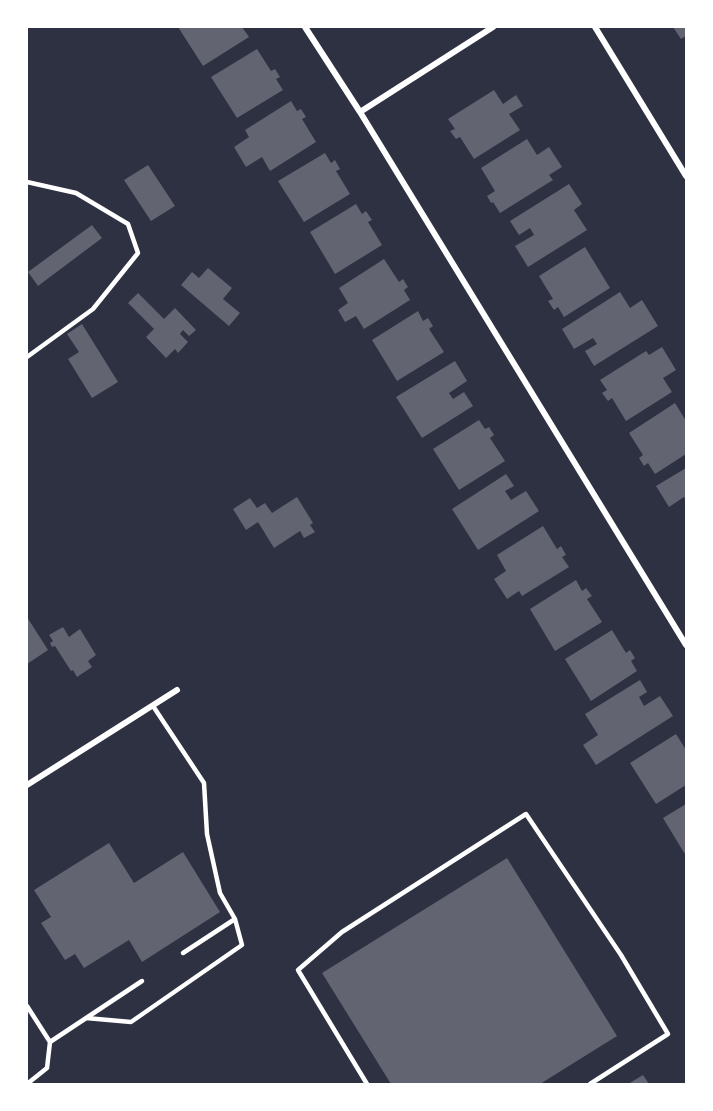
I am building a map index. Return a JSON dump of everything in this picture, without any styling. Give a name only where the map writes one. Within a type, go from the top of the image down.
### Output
[{"type":"street","points":[[305,27],[360,112],[686,645]]},
{"type":"street","points":[[360,112],[493,27]]},
{"type":"street","points":[[596,27],[686,176]]},
{"type":"street","points":[[27,785],[177,690]]},
{"type":"lane","points":[[27,182],[76,193],[128,224],[138,253],[93,309],[27,357]]},
{"type":"lane","points":[[86,1018],[130,1022],[242,945],[235,919],[220,893],[207,834],[204,783],[153,706]]},
{"type":"lane","points":[[367,1084],[298,970],[342,932],[526,814],[621,955],[668,1034],[590,1084]]},
{"type":"lane","points":[[183,953],[235,919]]},
{"type":"lane","points":[[50,1042],[142,981]]},
{"type":"lane","points":[[27,1006],[50,1042],[47,1068],[27,1084]]},
{"type":"building","points":[[178,27],[242,27],[249,37],[203,66]]},
{"type":"building","points":[[673,27],[686,27],[686,36],[681,39]]},
{"type":"building","points":[[257,49],[271,71],[275,69],[280,77],[276,79],[283,90],[237,118],[211,77]]},
{"type":"building","points":[[494,90],[503,104],[516,95],[523,106],[509,114],[520,130],[474,159],[460,137],[456,139],[450,131],[455,129],[448,119]]},
{"type":"building","points":[[291,101],[297,111],[301,109],[306,117],[302,119],[316,142],[270,171],[262,157],[246,167],[234,147],[249,137],[245,130]]},
{"type":"building","points":[[527,139],[537,155],[549,147],[562,167],[549,175],[553,180],[500,213],[487,196],[495,191],[481,168]]},
{"type":"building","points":[[325,153],[331,163],[335,160],[340,169],[336,171],[350,194],[304,222],[278,181]]},
{"type":"building","points":[[148,165],[175,206],[151,221],[124,180]]},
{"type":"building","points":[[569,184],[582,204],[574,210],[587,230],[528,267],[515,246],[534,235],[530,228],[519,235],[510,221]]},
{"type":"building","points":[[356,204],[362,214],[366,211],[372,220],[368,222],[382,245],[335,274],[310,232]]},
{"type":"building","points":[[92,225],[102,238],[38,286],[28,272]]},
{"type":"building","points":[[585,247],[610,288],[564,317],[558,307],[554,310],[548,301],[553,299],[539,276]]},
{"type":"building","points":[[384,259],[399,282],[403,279],[408,287],[404,290],[410,300],[364,329],[356,316],[345,322],[338,310],[348,303],[339,288]]},
{"type":"building","points":[[208,268],[232,288],[223,299],[240,313],[229,326],[181,285],[192,272],[199,278]]},
{"type":"building","points":[[620,292],[630,308],[642,300],[658,326],[594,366],[585,351],[597,344],[593,338],[574,349],[562,329]]},
{"type":"building","points":[[138,293],[164,319],[175,308],[196,330],[189,336],[183,330],[180,334],[188,342],[178,353],[175,349],[166,358],[146,337],[154,329],[128,303]]},
{"type":"building","points":[[418,311],[423,321],[428,318],[433,326],[429,329],[444,352],[397,381],[372,340]]},
{"type":"building","points":[[82,324],[118,382],[92,398],[68,359],[79,352],[67,334]]},
{"type":"building","points":[[662,347],[676,370],[663,378],[672,392],[626,421],[612,398],[608,401],[602,393],[607,390],[600,380],[646,351],[649,355]]},
{"type":"building","points":[[455,361],[467,381],[449,393],[453,399],[464,392],[473,406],[422,438],[396,397]]},
{"type":"building","points":[[675,403],[686,421],[686,454],[655,474],[648,463],[644,466],[639,458],[643,455],[629,433]]},
{"type":"building","points":[[479,420],[485,429],[489,427],[494,435],[490,438],[505,461],[459,490],[433,449]]},
{"type":"building","points":[[686,468],[686,500],[684,497],[669,507],[656,486]]},
{"type":"building","points":[[506,474],[514,486],[505,491],[511,500],[526,491],[539,511],[478,550],[452,509]]},
{"type":"building","points":[[297,497],[313,523],[310,525],[315,532],[304,538],[300,531],[274,548],[258,522],[246,530],[233,509],[250,498],[257,508],[265,503],[272,513]]},
{"type":"building","points":[[543,526],[557,549],[561,546],[566,555],[562,557],[569,567],[522,596],[519,591],[507,599],[494,579],[506,571],[497,555]]},
{"type":"building","points":[[576,580],[582,591],[586,588],[592,596],[587,599],[602,622],[555,651],[530,609]]},
{"type":"building","points":[[27,617],[48,650],[27,664]]},
{"type":"building","points":[[63,627],[69,637],[80,629],[96,655],[88,661],[92,667],[77,677],[55,646],[52,647],[50,643],[53,641],[49,635]]},
{"type":"building","points":[[612,630],[626,653],[630,650],[635,658],[631,661],[637,671],[591,701],[565,659]]},
{"type":"building","points":[[640,680],[647,692],[639,697],[644,706],[660,696],[673,716],[596,765],[583,745],[598,735],[585,714]]},
{"type":"building","points":[[676,734],[686,750],[686,785],[656,804],[630,763]]},
{"type":"building","points":[[686,804],[686,856],[663,818]]},
{"type":"building","points":[[109,843],[134,883],[183,852],[220,912],[142,962],[129,940],[84,968],[75,954],[65,960],[41,923],[51,917],[34,890]]},
{"type":"building","points":[[507,858],[617,1036],[540,1084],[391,1084],[322,973]]},
{"type":"building","points":[[643,1075],[649,1084],[628,1084]]}]
